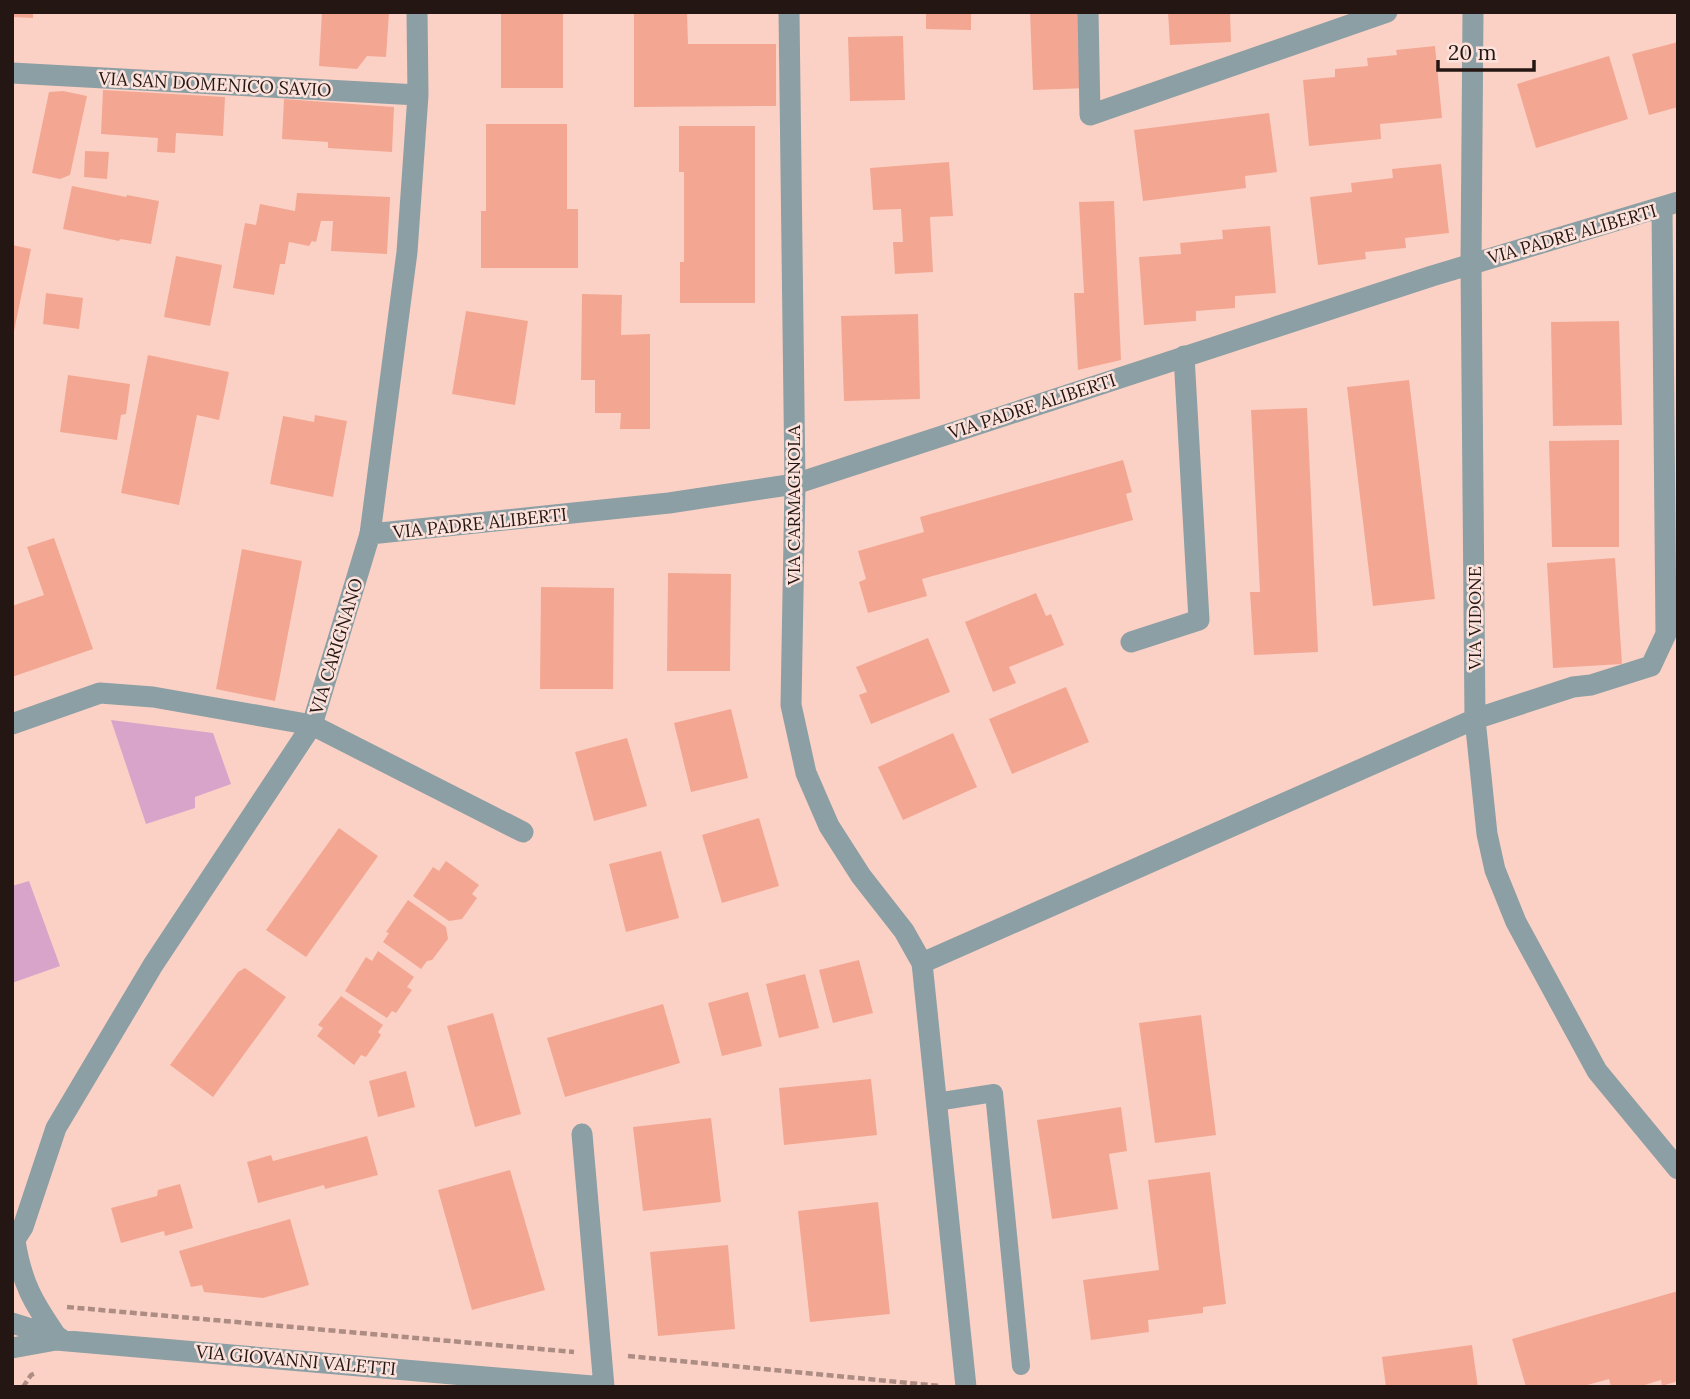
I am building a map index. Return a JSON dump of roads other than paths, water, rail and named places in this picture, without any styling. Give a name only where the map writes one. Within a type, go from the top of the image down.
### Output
[{"type":"street","name":"VIA CARIGNANO","points":[[14,1242],[23,1227],[57,1128],[153,965],[312,725],[370,534],[407,252],[418,95],[417,12]]},
{"type":"street","name":"VIA CARMAGNOLA","points":[[789,12],[795,484],[791,705],[806,773],[829,825],[861,876],[904,931],[922,963]]},
{"type":"street","points":[[1088,12],[1090,116],[1387,12]]},
{"type":"street","name":"VIA VIDONE","points":[[1474,12],[1471,264],[1475,719],[1488,834],[1495,870],[1516,922],[1597,1072],[1678,1169]]},
{"type":"street","name":"VIA SAN DOMENICO SAVIO","points":[[12,73],[418,95]]},
{"type":"street","name":"VIA PADRE ALIBERTI","points":[[370,534],[669,503],[795,484],[1471,264],[1670,205]]},
{"type":"street","points":[[966,1387],[922,963],[1475,719],[1573,687],[1591,685],[1651,666],[1666,634],[1670,205]]},
{"type":"street","points":[[1131,642],[1199,620],[1184,356]]},
{"type":"street","points":[[12,724],[100,693],[153,696],[312,725],[523,832]]},
{"type":"street","points":[[582,1135],[604,1387]]},
{"type":"street","points":[[14,1242],[27,1291],[64,1339]]},
{"type":"street","name":"VIA GIOVANNI VALETTI","points":[[12,1323],[64,1339],[604,1387]]},
{"type":"street","name":"VIA GIOVANNI VALETTI","points":[[12,1348],[64,1339]]},
{"type":"lane","points":[[936,1102],[994,1093],[1021,1366]]}]
